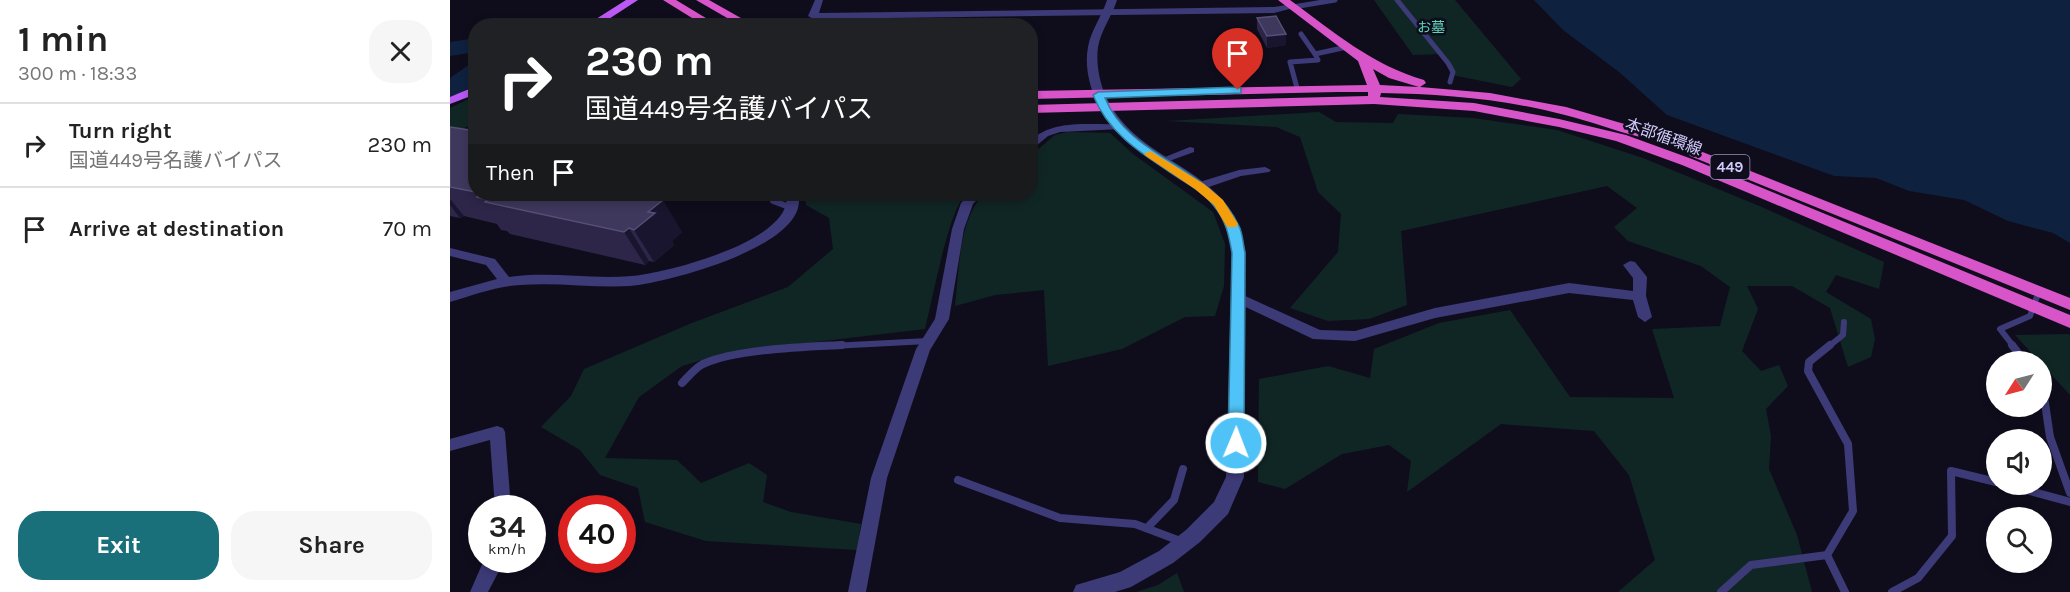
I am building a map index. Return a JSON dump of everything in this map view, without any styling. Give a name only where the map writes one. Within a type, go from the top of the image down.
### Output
[{"type":"highway","points":[[668,0],[701,18]]},
{"type":"highway","points":[[701,0],[735,18]]},
{"type":"highway","points":[[1288,4],[1363,59],[1393,75],[1447,86]]},
{"type":"highway","points":[[1363,59],[1374,94]]},
{"type":"highway","name":"本部循環線","points":[[1374,94],[1447,86],[1563,110],[1627,128],[2070,304]]},
{"type":"highway","name":"449","points":[[1038,108],[1101,101],[1297,88],[1374,94]]},
{"type":"highway","name":"本部循環線","points":[[1374,94],[1474,107],[1560,123],[1621,138],[1688,162],[2070,322]]},
{"type":"highway","name":"449","points":[[1038,96],[1101,101],[1374,94]]},
{"type":"main road","points":[[603,18],[633,0]]},
{"type":"main road","points":[[450,101],[468,93]]},
{"type":"street","points":[[819,0],[813,16],[1274,10],[1288,4]]},
{"type":"street","points":[[980,14],[981,0]]},
{"type":"street","points":[[1083,592],[1124,580],[1166,557],[1185,543],[1221,508],[1235,477],[1239,253],[1234,228],[1219,203],[1200,186],[1137,145],[1117,127],[1101,101],[1092,60],[1093,44],[1112,0]]},
{"type":"street","points":[[1038,140],[1044,134],[1059,129],[1117,127]]},
{"type":"street","points":[[1161,161],[1190,150]]},
{"type":"street","points":[[1200,186],[1239,173],[1265,170]]},
{"type":"street","points":[[450,297],[481,287],[520,280],[631,281],[656,279],[717,259],[767,237],[784,221],[792,208],[792,201]]},
{"type":"street","points":[[857,592],[879,478],[923,349],[942,319],[958,229],[969,201]]},
{"type":"street","points":[[450,252],[490,262],[507,283]]},
{"type":"street","points":[[1630,265],[1640,277],[1639,296],[1645,317]]},
{"type":"street","points":[[1238,298],[1318,334],[1354,336],[1435,313],[1569,288],[1639,296]]},
{"type":"street","points":[[450,445],[497,432],[502,495]]},
{"type":"street","points":[[479,592],[489,573]]},
{"type":"lane","points":[[1288,4],[1335,0]]},
{"type":"lane","points":[[1397,0],[1448,63],[1453,72],[1447,86]]},
{"type":"lane","points":[[1297,88],[1290,62],[1318,60],[1301,34]]},
{"type":"lane","points":[[1315,54],[1347,47]]},
{"type":"lane","points":[[773,201],[792,208]]},
{"type":"lane","points":[[2017,351],[2000,329],[2030,316],[2039,291]]},
{"type":"lane","points":[[1827,555],[1853,511],[1848,444],[1808,371],[1809,362],[1843,334],[1845,322]]},
{"type":"lane","points":[[682,383],[701,365],[724,358],[790,348],[928,341]]},
{"type":"lane","points":[[2047,417],[2050,437],[2070,493]]},
{"type":"lane","points":[[1147,528],[1174,500],[1183,469]]},
{"type":"lane","points":[[1892,592],[1918,578],[1952,536],[1951,471],[1986,480]]},
{"type":"lane","points":[[958,480],[1060,518],[1135,524],[1185,543]]},
{"type":"lane","points":[[2044,495],[2070,502]]},
{"type":"lane","points":[[1720,592],[1751,565],[1827,555]]},
{"type":"lane","points":[[1827,555],[1845,592]]},
{"type":"green space","name":"お墓","points":[[1374,0],[1455,0],[1521,79],[1512,87],[1452,75],[1441,54],[1413,55]]},
{"type":"green space","points":[[468,99],[468,127],[450,133],[450,108]]},
{"type":"green space","points":[[1319,112],[1336,122],[1393,123],[1398,114],[1473,118],[1557,130],[1643,158],[1764,208],[1884,262],[1879,289],[1836,275],[1826,292],[1871,319],[1875,339],[1871,357],[1848,367],[1830,308],[1792,286],[1747,286],[1758,309],[1742,351],[1761,371],[1779,365],[1788,386],[1766,409],[1771,436],[1769,469],[1797,535],[1812,592],[1618,592],[1655,560],[1629,475],[1594,431],[1501,424],[1407,492],[1411,461],[1389,445],[1342,454],[1285,489],[1258,482],[1259,379],[1328,366],[1370,378],[1374,349],[1439,323],[1510,310],[1570,397],[1674,398],[1652,329],[1720,326],[1730,287],[1701,266],[1628,241],[1614,227],[1637,208],[1607,186],[1401,231],[1407,305],[1369,319],[1328,321],[1290,308],[1338,252],[1341,214],[1318,192],[1300,137],[1276,127],[1167,121]]},
{"type":"green space","points":[[1068,132],[1110,133],[1133,154],[1213,212],[1225,244],[1224,286],[1215,316],[1185,317],[1122,349],[1048,366],[1044,290],[995,295],[955,306],[965,230],[976,203],[978,201],[1038,201],[1038,149],[1055,135]]},
{"type":"green space","points":[[806,201],[961,201],[947,236],[925,329],[729,352],[682,366],[639,397],[605,458],[677,460],[701,483],[749,463],[767,475],[763,502],[791,512],[861,524],[857,550],[706,541],[645,522],[638,488],[600,475],[580,450],[541,427],[571,396],[584,369],[692,323],[788,287],[833,249],[829,218],[806,205]]},
{"type":"green space","points":[[2015,335],[2070,335],[2070,395],[2052,375],[2052,351],[2030,351]]},
{"type":"green space","points":[[1177,573],[1184,592],[1136,592],[1158,585]]},
{"type":"water","points":[[1534,0],[2070,0],[2070,243],[2053,233],[2008,221],[1964,200],[1909,191],[1876,178],[1834,176],[1667,115],[1619,72],[1563,30]]},
{"type":"building","points":[[1276,16],[1286,34],[1267,36],[1257,18]]},
{"type":"building","points":[[450,127],[468,130],[468,190],[450,187]]},
{"type":"building","points":[[662,201],[648,212],[655,213],[634,230],[629,228],[624,232],[485,202]]},
{"type":"waterway","points":[[450,49],[468,46]]},
{"type":"waterway","points":[[450,89],[468,77]]},
{"type":"slow traffic","points":[[1150,154],[1200,186],[1219,203],[1232,224]]},
{"type":"route","points":[[1236,443],[1239,253],[1234,228],[1219,203],[1200,186],[1137,145],[1120,131],[1098,95],[1238,90]]}]
